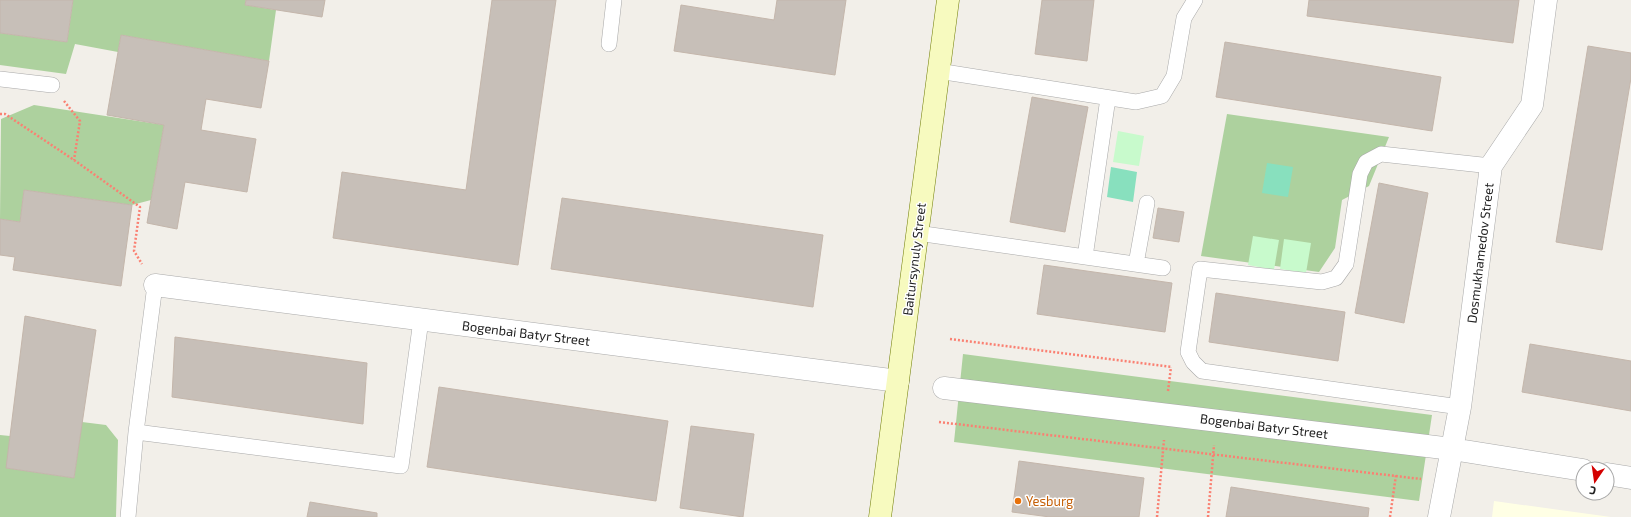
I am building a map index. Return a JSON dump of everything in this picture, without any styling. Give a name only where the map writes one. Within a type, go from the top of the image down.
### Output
[{"type":"main road","name":"Baitursynuly Street","points":[[880,517],[948,0]]},
{"type":"street","name":"Dosmukhamedov Street","points":[[1438,517],[1460,407],[1491,166],[1532,105],[1546,0]]},
{"type":"street","name":"Bogenbai Batyr Street","points":[[155,285],[898,381]]},
{"type":"street","name":"Bogenbai Batyr Street","points":[[944,388],[1452,449],[1575,469]]},
{"type":"street","points":[[1615,475],[1631,478]]},
{"type":"lane","points":[[609,44],[614,0]]},
{"type":"lane","points":[[938,71],[984,80],[1136,102],[1162,96],[1174,76],[1184,18],[1195,0]]},
{"type":"lane","points":[[0,79],[52,85]]},
{"type":"lane","points":[[1085,257],[1108,98]]},
{"type":"lane","points":[[1460,407],[1202,370],[1193,362],[1188,352],[1200,269],[1322,282],[1336,278],[1346,264],[1360,174],[1366,162],[1380,154],[1491,166]]},
{"type":"lane","points":[[1136,264],[1147,203]]},
{"type":"lane","points":[[917,233],[1163,268]]},
{"type":"lane","points":[[128,517],[136,432],[155,285]]},
{"type":"lane","points":[[136,432],[401,466],[421,320]]},
{"type":"path","points":[[52,85],[80,121],[74,160]]},
{"type":"path","points":[[0,114],[5,114],[74,160],[140,207],[134,251],[155,285]]},
{"type":"path","points":[[950,339],[1202,370]]},
{"type":"path","points":[[1157,517],[1166,415]]},
{"type":"path","points":[[1208,517],[1217,420]]},
{"type":"path","points":[[939,422],[1446,482]]},
{"type":"path","points":[[1390,517],[1396,476]]},
{"type":"shaded area","points":[[1494,501],[1611,517],[1492,517]]},
{"type":"green space","points":[[73,0],[246,0],[245,5],[276,10],[269,61],[121,35],[118,52],[75,44],[66,74],[0,65],[0,33],[67,42]]},
{"type":"green space","points":[[34,105],[164,125],[151,200],[132,205],[24,190],[20,222],[0,219],[1,119]]},
{"type":"green space","points":[[1227,114],[1389,137],[1369,186],[1342,200],[1335,248],[1319,272],[1201,256]]},
{"type":"green space","points":[[1118,131],[1144,136],[1139,166],[1113,162]]},
{"type":"green space","points":[[1267,163],[1293,167],[1288,197],[1262,193]]},
{"type":"green space","points":[[1111,167],[1137,172],[1133,202],[1107,197]]},
{"type":"green space","points":[[1253,236],[1279,240],[1274,270],[1248,265]]},
{"type":"green space","points":[[1284,239],[1311,243],[1306,273],[1280,269]]},
{"type":"green space","points":[[963,354],[1432,415],[1419,501],[954,442]]},
{"type":"green space","points":[[82,422],[106,425],[118,440],[116,517],[0,517],[0,435],[10,436],[7,468],[74,478]]},
{"type":"building","points":[[0,0],[73,0],[67,42],[0,33]]},
{"type":"building","points":[[246,0],[325,0],[322,17],[245,5]]},
{"type":"building","points":[[492,0],[556,0],[518,265],[333,238],[342,172],[466,190]]},
{"type":"building","points":[[777,0],[846,0],[835,75],[674,51],[681,5],[774,20]]},
{"type":"building","points":[[1042,0],[1094,0],[1087,61],[1035,54]]},
{"type":"building","points":[[1309,0],[1519,0],[1513,43],[1307,16]]},
{"type":"building","points":[[121,35],[269,61],[261,108],[206,99],[201,130],[256,139],[247,192],[185,182],[177,229],[147,223],[164,125],[107,115]]},
{"type":"building","points":[[1225,42],[1441,77],[1432,131],[1216,97]]},
{"type":"building","points":[[1588,46],[1631,53],[1631,78],[1602,250],[1556,242]]},
{"type":"building","points":[[1032,97],[1088,107],[1065,232],[1010,222]]},
{"type":"building","points":[[1379,183],[1428,193],[1404,323],[1355,313]]},
{"type":"building","points":[[24,190],[132,205],[121,286],[13,270],[15,257],[0,255],[0,219],[20,222]]},
{"type":"building","points":[[562,198],[823,235],[813,307],[551,269]]},
{"type":"building","points":[[1158,208],[1184,212],[1179,242],[1153,238]]},
{"type":"building","points":[[1044,265],[1172,283],[1165,332],[1037,314]]},
{"type":"building","points":[[1216,293],[1345,312],[1338,361],[1209,342]]},
{"type":"building","points":[[25,316],[96,330],[74,478],[6,468]]},
{"type":"building","points":[[175,337],[367,363],[363,424],[172,397]]},
{"type":"building","points":[[1530,344],[1631,361],[1631,411],[1522,392]]},
{"type":"building","points":[[439,387],[668,421],[656,501],[427,467]]},
{"type":"building","points":[[691,426],[754,434],[743,517],[680,508]]},
{"type":"building","points":[[1019,461],[1144,478],[1139,517],[1050,517],[1012,512]]},
{"type":"building","points":[[1231,487],[1369,508],[1368,517],[1226,517]]},
{"type":"building","points":[[310,502],[377,513],[377,517],[307,517]]},
{"type":"place","name":"Yesburg","points":[[1018,501]]}]
